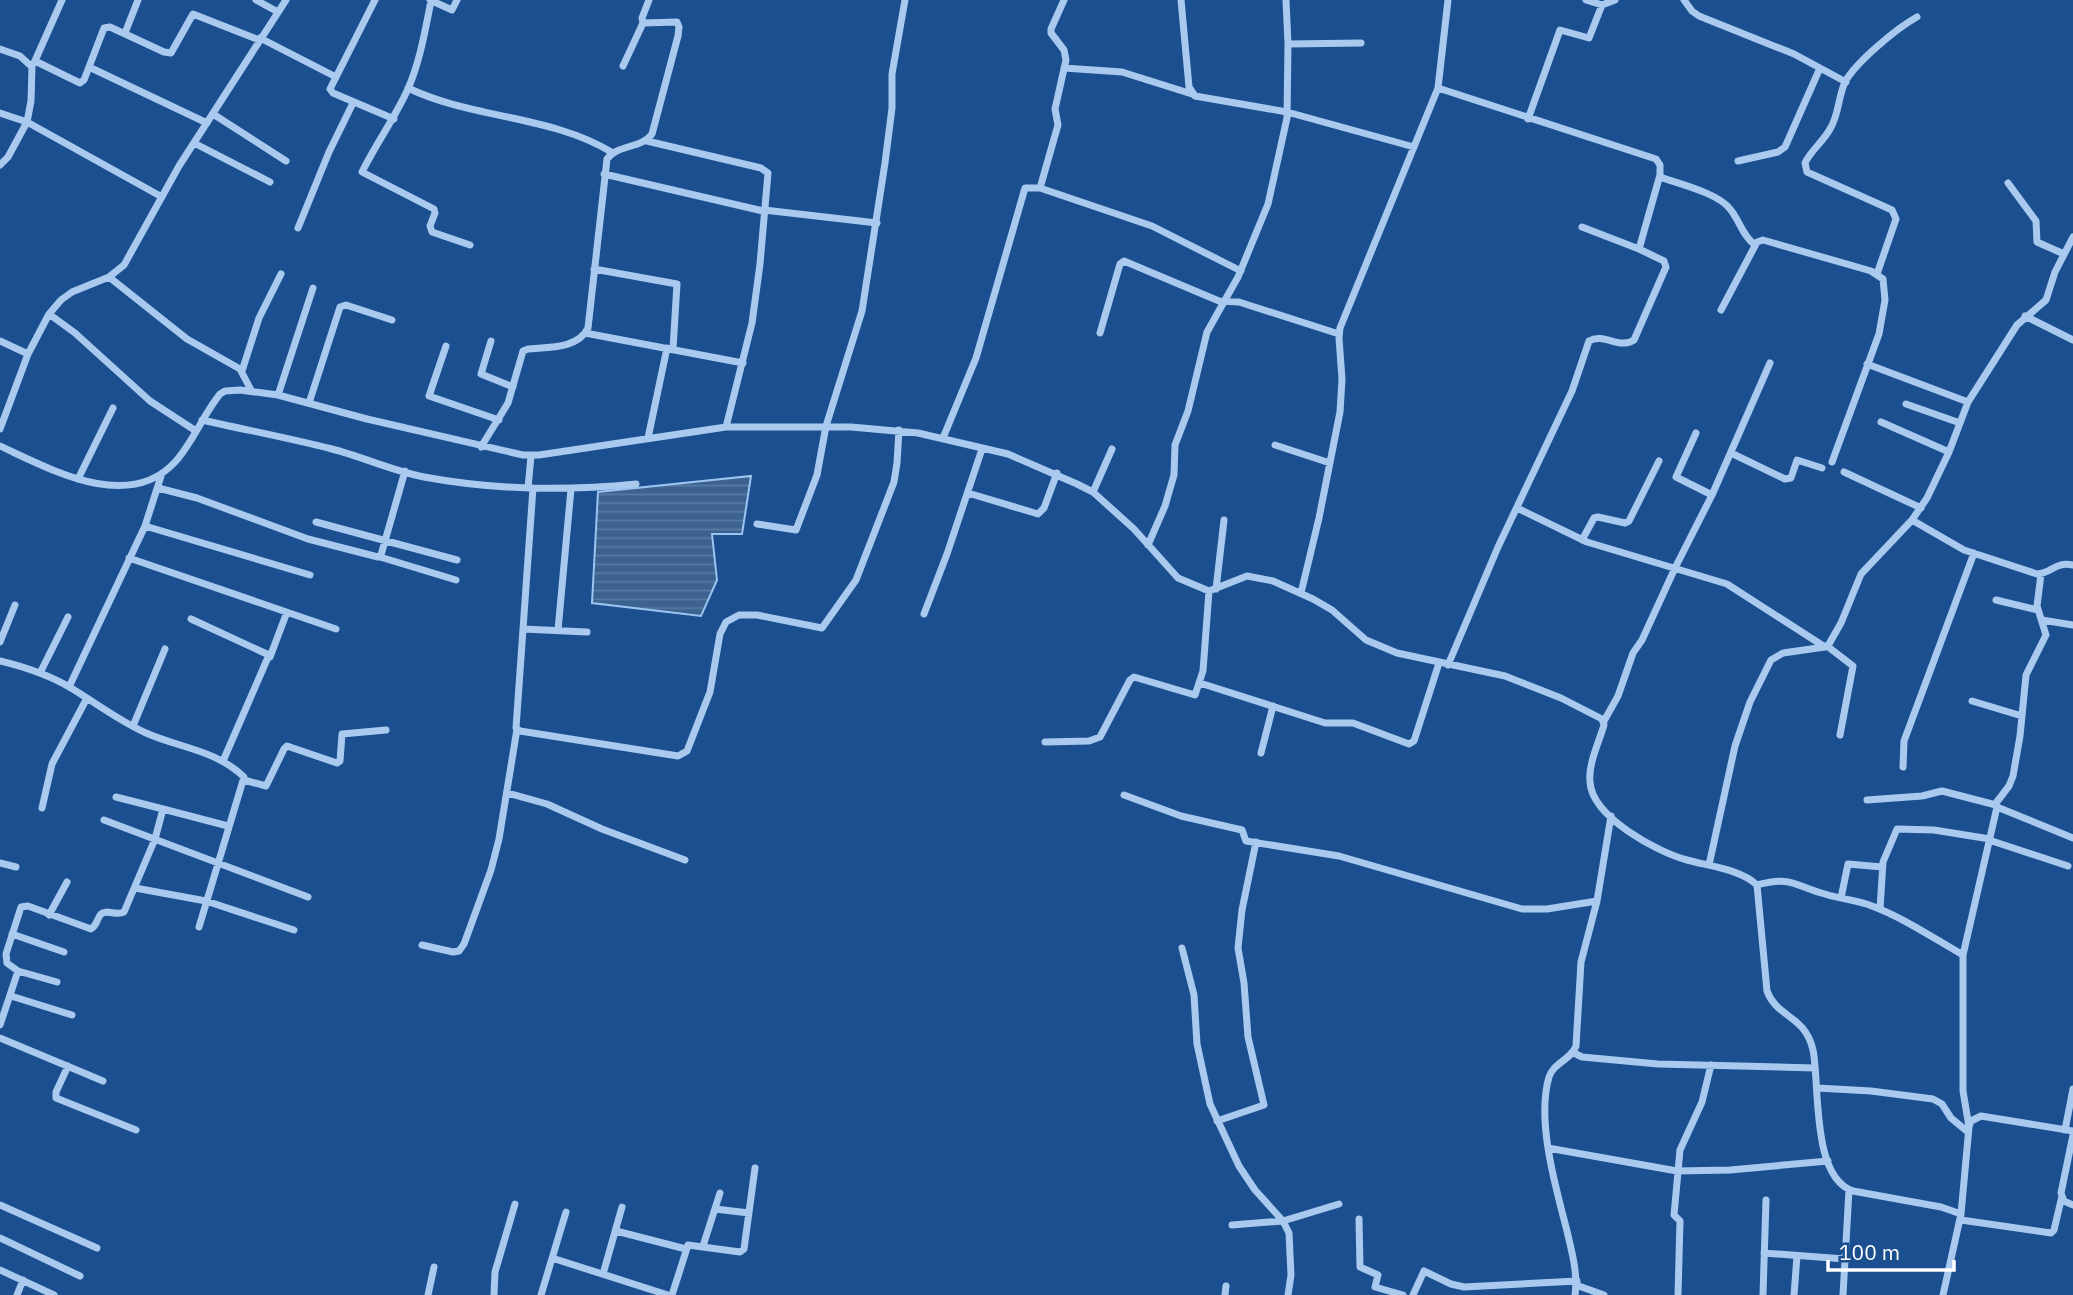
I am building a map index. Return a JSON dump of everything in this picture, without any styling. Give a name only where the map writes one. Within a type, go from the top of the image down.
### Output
[{"type":"street","points":[[0,165],[8,158],[27,122],[34,64],[62,0]]},
{"type":"street","points":[[125,33],[138,0]]},
{"type":"street","points":[[256,0],[278,12]]},
{"type":"street","points":[[0,429],[28,354],[49,314],[72,292],[109,278],[124,265],[194,143],[286,0]]},
{"type":"street","points":[[375,0],[330,87],[331,92],[394,119]]},
{"type":"street","points":[[457,0],[452,10],[431,0],[421,48],[408,88],[394,119],[362,171],[363,174],[434,208],[430,230],[470,245]]},
{"type":"street","points":[[623,66],[643,23],[642,18],[649,0]]},
{"type":"street","points":[[757,524],[796,530],[817,475],[826,426],[862,310],[892,108],[892,70],[905,0]]},
{"type":"street","points":[[1040,188],[1058,125],[1055,110],[1066,55],[1051,33],[1064,0]]},
{"type":"street","points":[[1181,0],[1189,87],[1192,94]]},
{"type":"street","points":[[1148,545],[1165,506],[1174,475],[1175,445],[1188,411],[1205,338],[1241,271],[1264,216],[1284,138],[1288,44],[1286,0]]},
{"type":"street","points":[[1301,593],[1330,463],[1341,397],[1339,334],[1438,88],[1448,0]]},
{"type":"street","points":[[1586,0],[1602,5],[1615,0]]},
{"type":"street","points":[[1684,0],[1699,16],[1794,54],[1846,82]]},
{"type":"street","points":[[1528,119],[1560,30],[1589,38],[1602,5]]},
{"type":"street","points":[[0,49],[77,83],[84,80],[104,28],[125,33],[171,53],[193,14],[260,39],[336,77]]},
{"type":"street","points":[[1877,274],[1896,219],[1895,214],[1892,210],[1807,173],[1804,167],[1812,150],[1832,127],[1846,82],[1898,29],[1917,17]]},
{"type":"street","points":[[643,23],[675,22],[679,27],[654,130],[647,141]]},
{"type":"street","points":[[1288,44],[1360,43]]},
{"type":"street","points":[[89,67],[207,123]]},
{"type":"street","points":[[1065,68],[1122,72],[1192,94],[1287,112],[1414,147]]},
{"type":"street","points":[[1738,161],[1778,152],[1786,147],[1820,68]]},
{"type":"street","points":[[408,88],[435,100],[497,114],[593,142],[612,153]]},
{"type":"street","points":[[1438,88],[1528,119],[1650,155],[1660,165],[1660,177],[1639,249]]},
{"type":"street","points":[[298,228],[353,103]]},
{"type":"street","points":[[0,113],[27,122],[162,197]]},
{"type":"street","points":[[213,114],[286,161]]},
{"type":"street","points":[[481,447],[499,420],[524,351],[567,344],[585,333],[588,328],[607,159],[612,153],[647,141],[765,170],[769,178],[763,211],[761,264],[752,323],[726,427]]},
{"type":"street","points":[[194,143],[270,182]]},
{"type":"street","points":[[604,174],[763,211],[877,223]]},
{"type":"street","points":[[1660,177],[1722,201],[1731,209],[1746,236],[1755,245]]},
{"type":"street","points":[[2008,183],[2036,221],[2037,242],[2064,254]]},
{"type":"street","points":[[943,438],[976,358],[1027,187],[1040,188],[1152,226],[1241,271]]},
{"type":"street","points":[[1448,665],[1572,391],[1589,341],[1600,337],[1624,344],[1631,343],[1666,267],[1664,261],[1639,249],[1582,227]]},
{"type":"street","points":[[1709,866],[1735,746],[1750,702],[1771,660],[1783,653],[1826,646],[1841,623],[1861,574],[1912,520],[1933,489],[1968,401],[2017,325],[2048,298],[2055,272],[2073,237]]},
{"type":"street","points":[[1721,310],[1755,245],[1763,240],[1877,274],[1883,279],[1885,300],[1879,334],[1832,462]]},
{"type":"street","points":[[1100,333],[1120,264],[1124,261],[1215,300],[1239,302],[1339,334]]},
{"type":"street","points":[[594,269],[677,284],[670,348],[648,438]]},
{"type":"street","points":[[242,371],[258,318],[281,274]]},
{"type":"street","points":[[109,278],[187,339],[242,371],[251,390]]},
{"type":"street","points":[[278,395],[313,288]]},
{"type":"street","points":[[309,403],[340,307],[346,305],[392,320]]},
{"type":"street","points":[[49,314],[75,333],[150,401],[197,431]]},
{"type":"street","points":[[2025,316],[2073,340]]},
{"type":"street","points":[[585,333],[743,363]]},
{"type":"street","points":[[0,341],[28,354]]},
{"type":"street","points":[[491,341],[481,374],[513,387]]},
{"type":"street","points":[[446,346],[429,396],[499,420]]},
{"type":"street","points":[[1770,363],[1712,495],[1642,640],[1633,653],[1612,709],[1604,721],[1590,783],[1594,796],[1611,816],[1647,844],[1684,859],[1742,876],[1757,885],[1783,880],[1880,909],[1963,955]]},
{"type":"street","points":[[1867,364],[1968,401]]},
{"type":"street","points":[[0,446],[78,479],[117,486],[131,484],[162,474],[179,457],[222,392],[251,390],[481,447],[531,456],[726,427],[826,426],[899,430],[1007,454],[1056,473],[1093,492],[1134,529],[1178,578],[1212,590],[1250,576],[1273,581],[1332,610],[1366,640],[1381,648],[1505,676],[1561,698],[1604,721]]},
{"type":"street","points":[[1906,404],[1960,424]]},
{"type":"street","points":[[78,479],[113,408]]},
{"type":"street","points":[[202,420],[331,449],[437,479],[570,489],[636,484]]},
{"type":"street","points":[[1881,422],[1949,452]]},
{"type":"street","points":[[517,729],[657,753],[683,754],[687,751],[710,692],[720,634],[726,622],[739,615],[757,615],[822,628],[856,580],[894,482],[899,430]]},
{"type":"street","points":[[1696,433],[1676,477],[1712,495]]},
{"type":"street","points":[[1275,446],[1330,463]]},
{"type":"street","points":[[923,614],[947,554],[982,449]]},
{"type":"street","points":[[1093,492],[1112,449]]},
{"type":"street","points":[[1731,453],[1785,479],[1791,478],[1797,460],[1822,468]]},
{"type":"street","points":[[422,945],[459,951],[491,870],[508,793],[517,729],[531,456]]},
{"type":"street","points":[[1582,540],[1594,519],[1598,517],[1625,523],[1629,521],[1659,461]]},
{"type":"street","points":[[380,557],[405,471]]},
{"type":"street","points":[[1844,472],[1921,508]]},
{"type":"street","points":[[968,493],[1038,514],[1044,509],[1056,473]]},
{"type":"street","points":[[69,687],[145,526],[162,474]]},
{"type":"street","points":[[158,488],[197,498],[308,539],[456,580]]},
{"type":"street","points":[[558,631],[570,489]]},
{"type":"street","points":[[1517,508],[1582,540],[1727,584],[1826,646],[1853,666],[1840,735]]},
{"type":"street","points":[[1045,742],[1089,741],[1100,737],[1134,677],[1195,695],[1200,683],[1224,520]]},
{"type":"street","points":[[1912,520],[1954,546],[2041,574],[2059,564],[2073,565]]},
{"type":"street","points":[[316,522],[457,560]]},
{"type":"street","points":[[145,526],[310,575]]},
{"type":"street","points":[[1903,767],[1904,741],[1973,553]]},
{"type":"street","points":[[129,558],[336,629]]},
{"type":"street","points":[[1969,1130],[1963,1091],[1963,955],[1996,801],[2009,786],[2012,776],[2026,675],[2046,635],[2038,610],[2041,574]]},
{"type":"street","points":[[1996,600],[2038,610]]},
{"type":"street","points":[[0,642],[15,606]]},
{"type":"street","points":[[223,761],[288,612]]},
{"type":"street","points":[[40,673],[68,617]]},
{"type":"street","points":[[191,619],[268,653],[270,658]]},
{"type":"street","points":[[2042,620],[2073,625]]},
{"type":"street","points":[[523,629],[587,632]]},
{"type":"street","points":[[133,726],[165,649]]},
{"type":"street","points":[[0,661],[40,673],[69,687],[146,733],[191,747],[223,761],[242,775],[244,780],[199,926]]},
{"type":"street","points":[[1200,683],[1325,723],[1350,723],[1412,743],[1439,663]]},
{"type":"street","points":[[42,808],[51,764],[87,698]]},
{"type":"street","points":[[1972,701],[2022,716]]},
{"type":"street","points":[[1261,753],[1273,706]]},
{"type":"street","points":[[244,780],[266,786],[288,746],[337,763],[340,761],[342,734],[386,730]]},
{"type":"street","points":[[1867,800],[1922,796],[1942,791],[1997,806],[2073,838]]},
{"type":"street","points":[[508,793],[547,804],[685,860]]},
{"type":"street","points":[[1124,795],[1181,816],[1242,830],[1245,841],[1339,856],[1522,909],[1556,908],[1597,901]]},
{"type":"street","points":[[116,797],[228,826]]},
{"type":"street","points":[[57,982],[18,971],[3,961],[19,910],[24,906],[90,929],[96,926],[102,913],[119,915],[124,912],[155,838],[163,809]]},
{"type":"street","points":[[1574,1053],[1579,1016],[1581,962],[1597,901],[1611,816]]},
{"type":"street","points":[[104,820],[308,897]]},
{"type":"street","points":[[1880,909],[1882,867],[1897,829],[1990,839],[2068,866]]},
{"type":"street","points":[[1217,1121],[1264,1105],[1248,1037],[1238,948],[1242,910],[1256,842]]},
{"type":"street","points":[[0,863],[16,867]]},
{"type":"street","points":[[1841,898],[1848,864],[1882,867]]},
{"type":"street","points":[[50,915],[67,882]]},
{"type":"street","points":[[1757,885],[1767,991],[1779,1008],[1805,1029],[1813,1051],[1820,1134],[1828,1161],[1841,1184],[1849,1190],[1941,1207],[1961,1217],[2050,1233],[2054,1230],[2062,1196],[2073,1089]]},
{"type":"street","points":[[135,888],[206,901],[294,930]]},
{"type":"street","points":[[12,934],[64,952]]},
{"type":"street","points":[[1182,948],[1194,995],[1202,1071],[1210,1104],[1247,1179],[1283,1220],[1289,1233],[1292,1254],[1288,1295]]},
{"type":"street","points":[[0,1025],[18,971]]},
{"type":"street","points":[[11,996],[72,1015]]},
{"type":"street","points":[[0,1038],[103,1081]]},
{"type":"street","points":[[1574,1053],[1582,1057],[1815,1068]]},
{"type":"street","points":[[1574,1053],[1555,1065],[1550,1076],[1546,1106],[1548,1148],[1554,1183],[1574,1259],[1577,1283],[1575,1295]]},
{"type":"street","points":[[1678,1295],[1680,1221],[1674,1215],[1676,1171],[1683,1141],[1704,1096],[1711,1065]]},
{"type":"street","points":[[68,1066],[56,1092],[56,1098],[136,1130]]},
{"type":"street","points":[[1816,1088],[1871,1091],[1933,1099],[1942,1104],[1951,1118],[1969,1130]]},
{"type":"street","points":[[1943,1295],[1961,1217],[1971,1121],[1981,1116],[2070,1132]]},
{"type":"street","points":[[1548,1148],[1676,1171],[1730,1170],[1828,1161]]},
{"type":"street","points":[[552,1258],[671,1295],[688,1245],[742,1251],[755,1168]]},
{"type":"street","points":[[1843,1295],[1849,1190]]},
{"type":"street","points":[[703,1246],[720,1193]]},
{"type":"street","points":[[2062,1196],[2064,1201],[2073,1205]]},
{"type":"street","points":[[1763,1295],[1766,1200]]},
{"type":"street","points":[[494,1295],[495,1272],[515,1204]]},
{"type":"street","points":[[1232,1225],[1283,1220],[1339,1204]]},
{"type":"street","points":[[0,1205],[97,1248]]},
{"type":"street","points":[[603,1274],[622,1207]]},
{"type":"street","points":[[715,1209],[749,1213]]},
{"type":"street","points":[[541,1295],[566,1212]]},
{"type":"street","points":[[1359,1219],[1360,1267],[1378,1275],[1375,1286],[1403,1295]]},
{"type":"street","points":[[616,1231],[686,1249]]},
{"type":"street","points":[[0,1238],[80,1276]]},
{"type":"street","points":[[1764,1252],[1845,1259]]},
{"type":"street","points":[[1794,1295],[1797,1256]]},
{"type":"street","points":[[428,1295],[435,1268]]},
{"type":"street","points":[[0,1270],[53,1295]]},
{"type":"street","points":[[1413,1295],[1424,1271],[1464,1287],[1577,1283],[1604,1295]]},
{"type":"street","points":[[17,1295],[23,1280]]},
{"type":"street","points":[[1225,1295],[1226,1286]]},
{"type":"water","points":[[751,476],[742,534],[712,534],[717,580],[701,616],[592,603],[598,492]]}]
